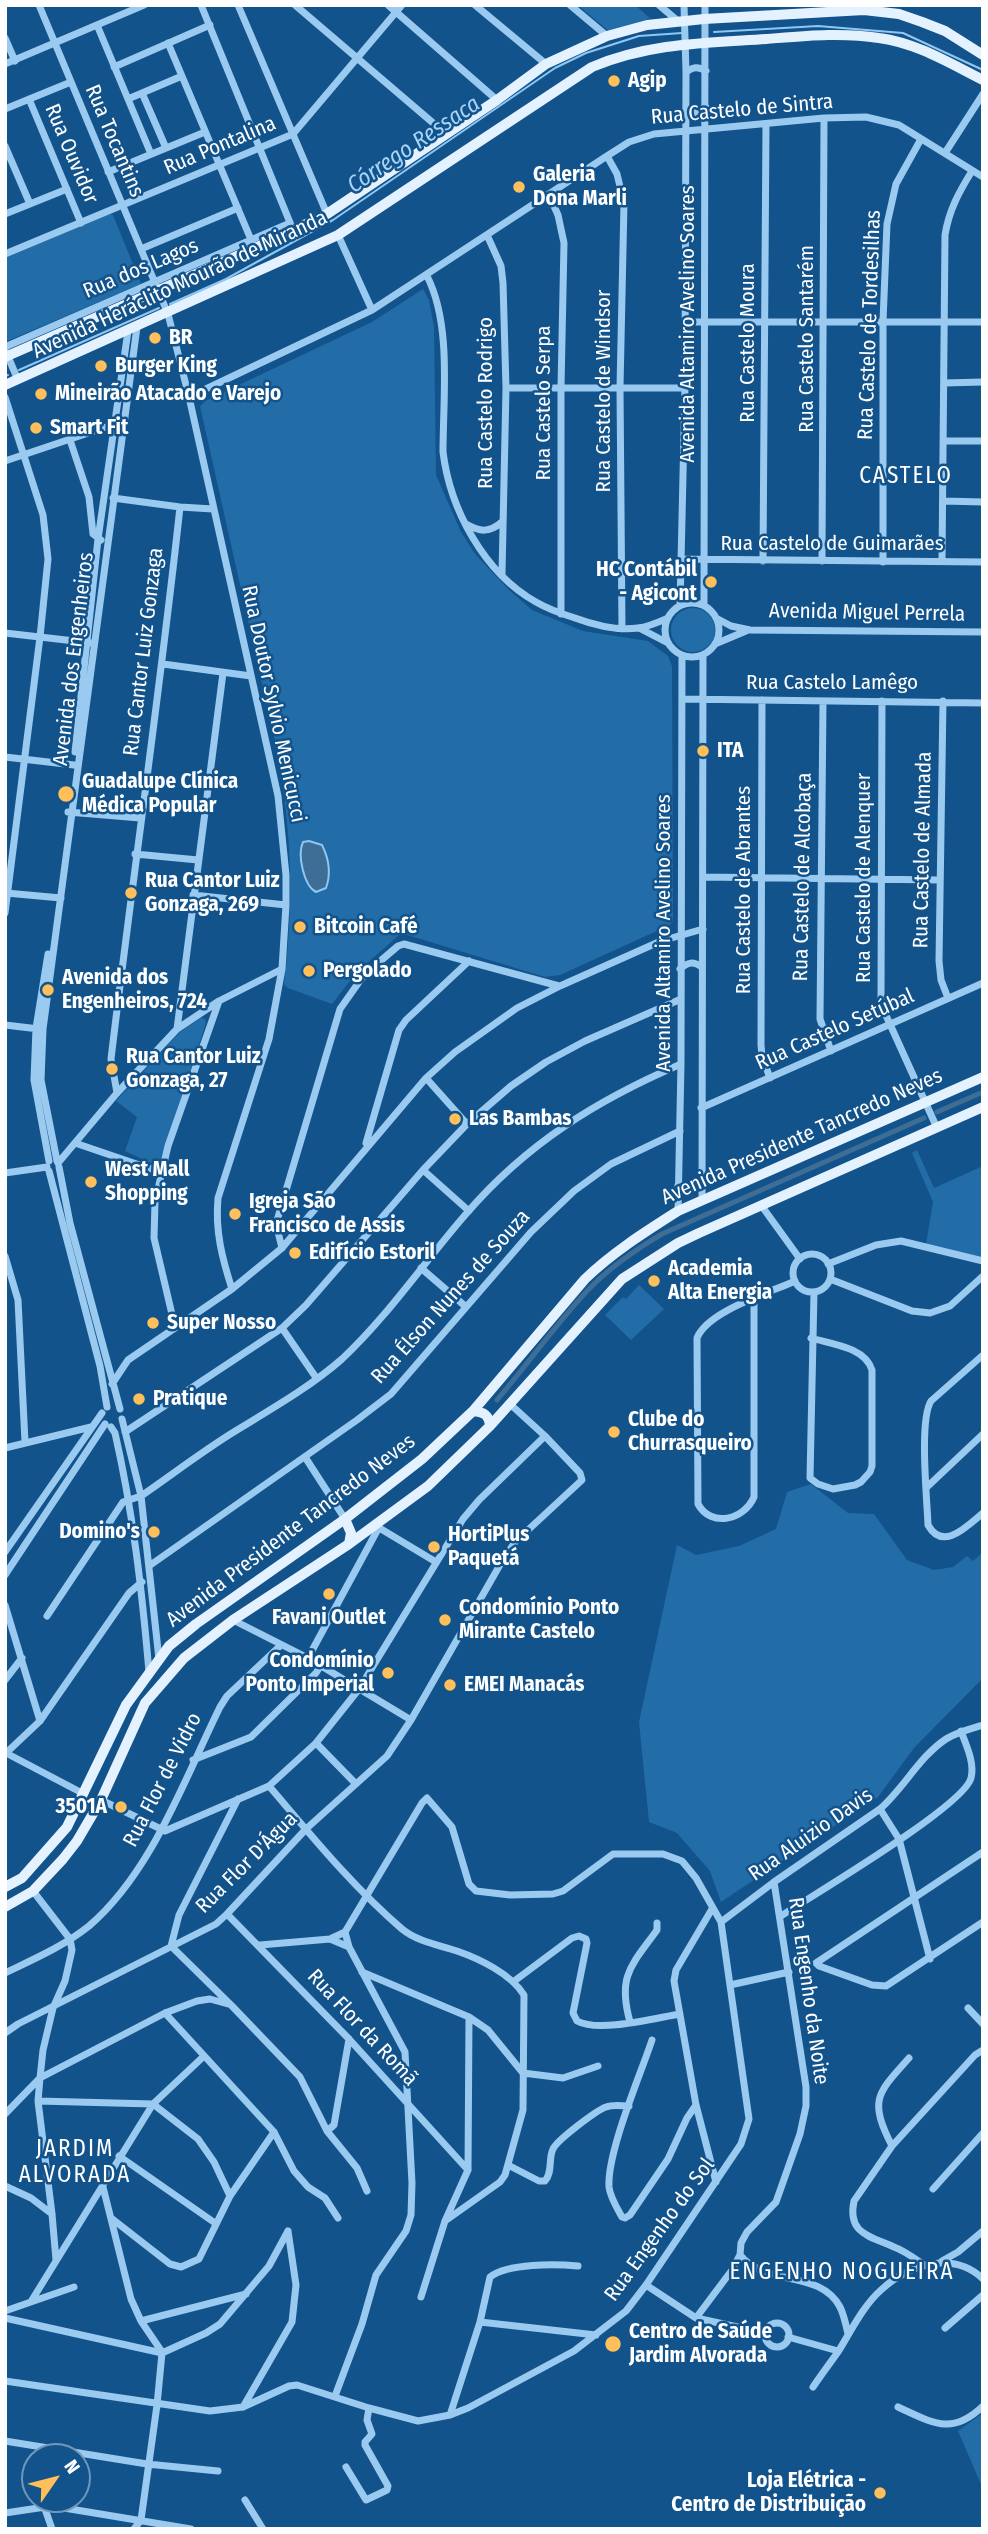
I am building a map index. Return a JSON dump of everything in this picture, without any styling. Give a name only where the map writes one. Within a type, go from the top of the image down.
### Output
[{"type":"main road","name":"Avenida Heráclito Mourão de Miranda","points":[[6,353],[327,214],[546,64],[607,36],[647,25],[864,7],[899,14],[945,31],[983,55]]},
{"type":"main road","name":"Avenida Heráclito Mourão de Miranda","points":[[5,385],[338,235],[592,67],[649,48],[841,34],[880,38],[930,52],[983,80]]},
{"type":"main road","name":"Avenida Presidente Tancredo Neves","points":[[5,1887],[22,1878],[67,1827],[126,1705],[169,1646],[345,1519],[422,1459],[473,1411],[605,1260],[678,1211],[929,1110],[983,1077]]},
{"type":"main road","name":"Avenida Presidente Tancredo Neves","points":[[5,1907],[33,1891],[63,1859],[101,1800],[145,1703],[184,1658],[233,1620],[377,1527],[428,1486],[490,1426],[622,1279],[678,1243],[983,1107]]},
{"type":"main road","points":[[482,1400],[490,1413],[501,1413]]},
{"type":"main road","points":[[473,1411],[485,1414],[490,1426]]},
{"type":"main road","points":[[345,1519],[351,1533],[349,1544]]},
{"type":"main road","points":[[145,1703],[155,1683],[159,1659]]},
{"type":"main road","points":[[86,1789],[101,1800]]},
{"type":"street","name":"Rua Tocantins","points":[[39,5],[158,289]]},
{"type":"street","points":[[5,64],[144,5]]},
{"type":"street","points":[[201,5],[292,227]]},
{"type":"street","points":[[238,5],[293,134],[316,178],[327,214]]},
{"type":"street","points":[[295,5],[364,69],[446,134]]},
{"type":"street","points":[[388,5],[497,100]]},
{"type":"street","points":[[293,134],[307,123],[402,5]]},
{"type":"street","points":[[475,5],[546,64]]},
{"type":"street","points":[[570,5],[607,36]]},
{"type":"street","points":[[659,5],[681,22]]},
{"type":"street","name":"Avenida Altamiro Avelino Soares","points":[[681,605],[686,72],[681,22],[684,5]]},
{"type":"street","name":"Avenida Altamiro Avelino Soares","points":[[704,605],[705,5]]},
{"type":"street","points":[[97,25],[151,154]]},
{"type":"street","points":[[114,67],[210,25]]},
{"type":"street","points":[[5,38],[15,61]]},
{"type":"street","points":[[168,43],[252,242]]},
{"type":"street","points":[[686,72],[701,67],[706,71]]},
{"type":"street","points":[[128,99],[182,76]]},
{"type":"street","points":[[5,109],[71,82]]},
{"type":"street","points":[[142,93],[166,148]]},
{"type":"street","points":[[945,153],[983,94]]},
{"type":"street","name":"Rua Ouvidor","points":[[29,99],[81,223]]},
{"type":"street","points":[[686,108],[694,113],[706,107]]},
{"type":"street","name":"Rua Castelo de Sintra","points":[[189,397],[372,310],[607,156],[642,137],[686,130],[866,117],[899,125],[983,177]]},
{"type":"street","name":"Rua Castelo Santarém","points":[[822,561],[824,118]]},
{"type":"street","name":"Rua Castelo Moura","points":[[763,561],[766,124]]},
{"type":"street","points":[[108,172],[205,132]]},
{"type":"street","name":"Rua Pontalina","points":[[5,254],[293,134]]},
{"type":"street","name":"Rua Castelo de Tordesilhas","points":[[883,562],[883,321],[887,224],[903,168],[921,139]]},
{"type":"street","points":[[5,146],[30,204]]},
{"type":"street","name":"Rua Castelo de Windsor","points":[[607,156],[617,174],[624,202],[620,387],[622,629]]},
{"type":"street","points":[[942,561],[944,236],[954,199],[972,171]]},
{"type":"street","points":[[5,214],[67,189]]},
{"type":"street","name":"Rua Castelo Serpa","points":[[549,195],[558,215],[564,243],[561,614]]},
{"type":"street","points":[[141,249],[238,208]]},
{"type":"street","name":"Rua dos Lagos","points":[[158,289],[252,242],[292,227]]},
{"type":"street","points":[[338,235],[372,310]]},
{"type":"street","name":"Rua Castelo Rodrigo","points":[[487,235],[501,265],[506,388],[502,574]]},
{"type":"street","points":[[427,276],[435,292],[443,322],[445,469],[450,488],[482,551],[520,591],[561,614],[602,626],[639,628],[668,618],[681,605],[704,605],[716,618],[719,631],[715,644],[703,655],[682,655],[668,643],[639,628]]},
{"type":"street","name":"Rua Doutor Sylvio Menicucci","points":[[158,289],[167,311],[189,397],[278,796],[286,905],[282,969],[270,1039],[218,1198],[216,1220],[219,1250],[232,1289]]},
{"type":"street","points":[[685,322],[983,322]]},
{"type":"street","name":"Avenida dos Engenheiros","points":[[120,1409],[104,1365],[61,1204],[34,1080],[91,643],[98,539],[115,424],[133,329]]},
{"type":"street","name":"Avenida dos Engenheiros","points":[[70,812],[74,765],[119,453],[133,329]]},
{"type":"street","points":[[6,353],[18,380]]},
{"type":"street","points":[[944,383],[983,382]]},
{"type":"street","points":[[506,388],[685,388]]},
{"type":"street","points":[[5,397],[43,515],[48,559],[25,759],[9,847],[5,913]]},
{"type":"street","points":[[5,461],[115,424],[120,429],[119,453]]},
{"type":"street","points":[[70,440],[89,497],[93,534],[98,539],[107,541]]},
{"type":"street","points":[[944,441],[983,441]]},
{"type":"street","points":[[113,498],[214,509]]},
{"type":"street","points":[[944,501],[983,502]]},
{"type":"street","name":"Rua Cantor Luiz Gonzaga","points":[[117,1093],[111,1059],[135,854],[163,664],[180,507]]},
{"type":"street","points":[[466,523],[477,530],[486,531],[494,529],[502,522]]},
{"type":"street","name":"Rua Castelo de Guimarães","points":[[682,559],[983,562]]},
{"type":"street","points":[[668,618],[665,628],[668,643]]},
{"type":"street","name":"Avenida Miguel Perrela","points":[[716,618],[731,626],[750,630],[983,632]]},
{"type":"street","name":"Avenida Miguel Perrela","points":[[715,644],[750,630]]},
{"type":"street","points":[[5,633],[91,643]]},
{"type":"street","name":"Avenida Altamiro Avelino Soares","points":[[678,1211],[682,655]]},
{"type":"street","name":"Avenida Altamiro Avelino Soares","points":[[702,1200],[703,655]]},
{"type":"street","points":[[163,664],[251,676]]},
{"type":"street","points":[[177,1029],[223,673]]},
{"type":"street","name":"Rua Castelo Lamêgo","points":[[682,699],[983,703]]},
{"type":"street","name":"Rua Castelo de Abrantes","points":[[762,700],[762,1056],[770,1079]]},
{"type":"street","name":"Rua Castelo de Alcobaça","points":[[823,701],[820,1019],[831,1051]]},
{"type":"street","name":"Rua Castelo de Alenquer","points":[[882,701],[880,998],[937,1128]]},
{"type":"street","name":"Rua Castelo de Almada","points":[[943,701],[939,961],[941,980],[948,998]]},
{"type":"street","points":[[5,757],[74,765]]},
{"type":"street","points":[[70,812],[140,818]]},
{"type":"street","points":[[135,854],[198,860]]},
{"type":"street","points":[[703,877],[939,880]]},
{"type":"street","points":[[7,893],[59,898]]},
{"type":"street","points":[[193,895],[286,905]]},
{"type":"street","points":[[112,1384],[128,1360],[232,1289],[282,1248],[426,1078],[486,1029],[517,1008],[560,986],[661,941],[702,929]]},
{"type":"street","points":[[282,1248],[276,1224],[341,1009],[371,968],[404,944],[560,986]]},
{"type":"street","points":[[365,1147],[398,1030],[468,961]]},
{"type":"street","points":[[680,969],[689,962],[702,967]]},
{"type":"street","points":[[5,1173],[53,1165],[177,1029],[219,1001],[282,969]]},
{"type":"street","name":"Rua Castelo Setúbal","points":[[701,1108],[983,983]]},
{"type":"street","points":[[125,1432],[282,1328],[306,1305],[423,1170],[467,1124],[511,1086],[546,1062],[585,1041],[681,999]]},
{"type":"street","points":[[175,1327],[154,1238],[155,1202],[160,1172],[219,1001]]},
{"type":"street","points":[[5,1025],[39,1029]]},
{"type":"street","name":"Avenida dos Engenheiros","points":[[39,1029],[41,1080],[54,1149],[53,1165]]},
{"type":"street","points":[[47,1616],[118,1508],[130,1498],[141,1496],[317,1379],[342,1359],[469,1211],[521,1157],[545,1138],[634,1084],[681,1064]]},
{"type":"street","points":[[426,1078],[467,1124]]},
{"type":"street","name":"Rua Élson Nunes de Souza","points":[[149,1566],[391,1394],[531,1232],[574,1191],[611,1164],[680,1131]]},
{"type":"street","points":[[75,1143],[160,1172]]},
{"type":"street","points":[[54,1149],[66,1153]]},
{"type":"street","points":[[423,1170],[469,1211]]},
{"type":"street","points":[[678,1185],[692,1189],[702,1182]]},
{"type":"street","points":[[761,1205],[800,1259]]},
{"type":"street","points":[[828,1264],[876,1245],[901,1241],[980,1261],[983,1273],[950,1306],[924,1314],[830,1279]]},
{"type":"street","points":[[806,1255],[819,1256],[828,1264],[830,1279],[824,1288],[814,1292],[795,1282],[794,1267],[806,1255]]},
{"type":"street","points":[[5,1256],[18,1300],[25,1442]]},
{"type":"street","points":[[421,1268],[465,1306]]},
{"type":"street","points":[[754,1299],[754,1497],[751,1504],[738,1514],[721,1519],[711,1518],[702,1512],[698,1504],[697,1338],[700,1330],[713,1318],[754,1299],[795,1282]]},
{"type":"street","points":[[811,1338],[859,1354],[870,1364],[872,1370],[872,1466],[861,1482],[855,1485],[833,1489],[818,1485],[810,1478],[811,1338],[814,1292]]},
{"type":"street","points":[[282,1328],[317,1379]]},
{"type":"street","points":[[983,1355],[928,1406],[925,1434],[928,1525],[936,1535],[951,1536],[961,1532],[983,1513]]},
{"type":"street","points":[[104,1365],[128,1360]]},
{"type":"street","name":"Avenida dos Engenheiros","points":[[104,1365],[105,1410]]},
{"type":"street","points":[[101,1800],[161,1829],[171,1829],[269,1787],[316,1743],[359,1689],[463,1519],[545,1436],[510,1404]]},
{"type":"street","points":[[5,1575],[87,1443],[91,1427],[105,1410],[114,1406],[120,1409],[141,1496],[159,1659]]},
{"type":"street","points":[[105,1410],[108,1425],[115,1433],[130,1498],[142,1582],[149,1671]]},
{"type":"street","points":[[5,1552],[87,1443],[108,1425],[117,1426],[122,1419]]},
{"type":"street","points":[[5,1448],[91,1427]]},
{"type":"street","points":[[65,1434],[87,1443]]},
{"type":"street","points":[[927,1487],[983,1434]]},
{"type":"street","name":"Rua Flor D'Água","points":[[5,2033],[216,1924],[306,1829],[387,1756],[411,1720],[515,1542],[582,1480],[582,1476],[545,1436]]},
{"type":"street","points":[[305,1457],[345,1519]]},
{"type":"street","points":[[308,1658],[377,1527],[436,1562]]},
{"type":"street","points":[[86,1789],[6,1754],[40,1721],[129,1593],[142,1582]]},
{"type":"street","points":[[5,1605],[40,1721]]},
{"type":"street","points":[[233,1620],[321,1665],[411,1720]]},
{"type":"street","name":"Rua Flor de Vidro","points":[[5,1973],[70,1940],[88,1926],[121,1892],[161,1829],[227,1696],[281,1644]]},
{"type":"street","points":[[5,1680],[22,1658]]},
{"type":"street","points":[[193,1760],[251,1737],[316,1674],[321,1665]]},
{"type":"street","name":"Rua Aluizio Davis","points":[[721,1922],[880,1809],[895,1796],[928,1755],[946,1739],[961,1731],[983,1725]]},
{"type":"street","points":[[781,1916],[926,1822],[967,1787],[972,1770],[961,1731]]},
{"type":"street","points":[[316,1743],[356,1784]]},
{"type":"street","points":[[269,1787],[367,1896],[404,1931],[483,1963],[513,1982],[524,1995],[523,2110],[508,2165],[500,2182],[445,2221]]},
{"type":"street","points":[[260,1945],[330,1939],[345,1932],[427,1798],[452,1827],[469,1884],[476,1891],[510,1895],[553,1894],[563,1891],[613,1854],[650,1853],[675,1857],[689,1867],[721,1922]]},
{"type":"street","points":[[238,1799],[179,1915],[171,1946],[300,2077],[327,2131],[357,2168],[367,2191]]},
{"type":"street","points":[[880,1809],[899,1839],[930,1959]]},
{"type":"street","points":[[983,1852],[816,1964],[872,1985],[886,1986],[983,1922]]},
{"type":"street","name":"Rua Engenho da Noite","points":[[696,2318],[740,2255],[741,2244],[747,2232],[776,2202],[800,2134],[806,2106],[806,2087],[774,1882]]},
{"type":"street","points":[[33,1891],[70,1940],[72,1957],[53,2008],[43,2050],[38,2101],[55,2260]]},
{"type":"street","points":[[712,1909],[677,1970],[674,1981],[696,2105],[716,2182]]},
{"type":"street","name":"Rua Flor da Romã","points":[[227,1914],[260,1945],[406,2099],[468,2170]]},
{"type":"street","name":"Rua Engenho do Sol","points":[[5,2381],[210,2411],[243,2407],[294,2385],[369,2409],[418,2421],[450,2415],[468,2408],[574,2351],[626,2311],[646,2286],[741,2144],[749,2119],[721,1922]]},
{"type":"street","points":[[630,2022],[625,2003],[626,1978],[633,1961],[657,1930],[657,1923]]},
{"type":"street","points":[[335,2396],[362,2324],[376,2275],[410,2224],[412,2183],[405,2052],[349,1947],[345,1932]]},
{"type":"street","points":[[513,1982],[572,1938],[583,1937],[587,1941],[587,1950],[574,2017],[581,2023],[587,2025],[630,2022],[680,2014]]},
{"type":"street","points":[[330,1939],[349,1947]]},
{"type":"street","points":[[361,1971],[469,2017],[488,2030],[523,2073],[563,2078],[598,2066]]},
{"type":"street","points":[[730,1985],[789,1972]]},
{"type":"street","points":[[5,2114],[40,2078],[164,2013],[181,2005],[210,1999],[232,2006]]},
{"type":"street","points":[[968,2007],[983,2024]]},
{"type":"street","points":[[164,2013],[274,2132],[294,2171],[307,2187],[325,2198],[338,2218]]},
{"type":"street","points":[[421,2297],[445,2221],[468,2170],[469,2017]]},
{"type":"street","points":[[327,2131],[334,2124],[349,2039]]},
{"type":"street","points":[[652,2040],[614,2152],[609,2185],[615,2205],[625,2218],[630,2215],[668,2159],[696,2105]]},
{"type":"street","points":[[924,2265],[898,2248],[863,2234],[855,2224],[854,2201],[892,2146],[975,2055],[983,2050]]},
{"type":"street","points":[[32,2300],[153,2104],[204,2056]]},
{"type":"street","points":[[892,2146],[879,2111],[878,2099],[882,2088],[909,2057]]},
{"type":"street","points":[[38,2101],[153,2104],[198,2139],[214,2162],[230,2196]]},
{"type":"street","points":[[508,2165],[539,2181],[545,2181],[549,2177],[552,2150],[558,2143],[604,2108],[613,2105],[629,2106]]},
{"type":"street","points":[[111,2218],[162,2259],[181,2267],[199,2259],[230,2196],[274,2132]]},
{"type":"street","points":[[933,2189],[983,2133]]},
{"type":"street","points":[[972,2146],[983,2144]]},
{"type":"street","points":[[119,2156],[215,2223]]},
{"type":"street","points":[[102,2183],[131,2299],[141,2321],[162,2353],[141,2520],[134,2529]]},
{"type":"street","points":[[6,2187],[31,2198],[52,2214]]},
{"type":"street","points":[[5,2318],[162,2353],[213,2329],[225,2319],[269,2266],[288,2231],[296,2285],[292,2322],[243,2407]]},
{"type":"street","points":[[813,2387],[883,2287],[924,2265],[941,2262],[983,2231]]},
{"type":"street","points":[[740,2255],[745,2262],[762,2272],[791,2277],[828,2294],[840,2308],[848,2334]]},
{"type":"street","points":[[941,2262],[971,2271],[983,2279]]},
{"type":"street","points":[[450,2415],[480,2322],[489,2280],[494,2274],[552,2264],[578,2266]]},
{"type":"street","points":[[646,2286],[696,2318],[765,2333]]},
{"type":"street","points":[[5,2311],[74,2287]]},
{"type":"street","points":[[141,2321],[247,2294]]},
{"type":"street","points":[[945,2328],[983,2295]]},
{"type":"street","points":[[480,2322],[597,2335]]},
{"type":"street","points":[[773,2324],[781,2324],[787,2329],[788,2337],[785,2344],[773,2347],[766,2341],[765,2333],[773,2324]]},
{"type":"street","points":[[788,2337],[838,2351]]},
{"type":"street","points":[[898,2407],[942,2425],[957,2424],[971,2417],[983,2406]]},
{"type":"street","points":[[346,2467],[366,2500],[387,2489],[365,2445],[372,2434],[367,2422],[369,2409]]},
{"type":"street","points":[[5,2441],[147,2464],[218,2471]]},
{"type":"street","points":[[245,2500],[263,2529]]},
{"type":"street","points":[[91,2513],[191,2529]]},
{"type":"shaded area","points":[[635,5],[650,18],[610,32],[580,7]]},
{"type":"shaded area","points":[[113,215],[141,284],[5,342],[5,257]]},
{"type":"shaded area","points":[[423,289],[429,300],[434,327],[436,475],[461,532],[475,554],[532,610],[583,631],[648,641],[668,656],[672,666],[673,921],[670,925],[560,975],[545,977],[404,934],[398,936],[356,973],[332,1004],[288,988],[284,984],[290,867],[282,781],[200,406],[205,401],[372,322]]},
{"type":"shaded area","points":[[693,608],[709,614],[715,630],[709,646],[693,652],[677,646],[671,630],[677,614]]},
{"type":"shaded area","points":[[303,842],[322,845],[328,866],[326,888],[316,892],[305,877],[301,862]]},
{"type":"shaded area","points":[[201,1018],[205,1019],[206,1023],[159,1167],[125,1151],[137,1117],[116,1101],[180,1032]]},
{"type":"shaded area","points":[[917,1150],[934,1188],[983,1166],[983,1258],[926,1244],[933,1202],[912,1153]]},
{"type":"shaded area","points":[[639,1285],[664,1309],[631,1340],[605,1315]]},
{"type":"shaded area","points":[[811,1484],[848,1513],[874,1514],[907,1560],[934,1570],[953,1567],[967,1556],[973,1561],[983,1552],[983,1678],[914,1748],[878,1797],[721,1902],[710,1871],[677,1833],[649,1822],[639,1722],[677,1545],[696,1555],[739,1546],[776,1529],[787,1492]]},
{"type":"shaded area","points":[[983,2413],[983,2489],[958,2431]]},
{"type":"waterway","name":"Córrego Ressaca","points":[[714,32],[818,26],[903,33],[983,70]]},
{"type":"waterway","name":"Córrego Ressaca","points":[[170,304],[226,279],[333,220],[555,68],[586,53],[639,36],[682,33]]},
{"type":"waterway","name":"Córrego Ressaca","points":[[19,370],[159,308]]},
{"type":"waterway","points":[[937,1112],[983,1092]]},
{"type":"waterway","points":[[497,1400],[588,1290],[642,1246],[662,1234],[924,1118]]},
{"type":"place","name":"Agip","points":[[614,81]]},
{"type":"place","name":"Galeria Dona Marli","points":[[519,187]]},
{"type":"place","name":"BR","points":[[155,338]]},
{"type":"place","name":"Burger King","points":[[101,366]]},
{"type":"place","name":"Mineirão Atacado e Varejo","points":[[41,394]]},
{"type":"place","name":"Smart Fit","points":[[36,428]]},
{"type":"place","name":"HC Contábil - Agicont","points":[[711,582]]},
{"type":"place","name":"ITA","points":[[703,751]]},
{"type":"place","name":"Guadalupe Clínica Médica Popular","points":[[66,794]]},
{"type":"place","name":"Rua Cantor Luiz Gonzaga, 269","points":[[131,893]]},
{"type":"place","name":"Bitcoin Café","points":[[300,927]]},
{"type":"place","name":"Pergolado","points":[[309,971]]},
{"type":"place","name":"Avenida dos Engenheiros, 724","points":[[48,990]]},
{"type":"place","name":"Rua Cantor Luiz Gonzaga, 27","points":[[112,1069]]},
{"type":"place","name":"Las Bambas","points":[[455,1119]]},
{"type":"place","name":"West Mall Shopping","points":[[91,1182]]},
{"type":"place","name":"Igreja São Francisco de Assis","points":[[235,1214]]},
{"type":"place","name":"Edifício Estoril","points":[[295,1253]]},
{"type":"place","name":"Academia Alta Energia","points":[[654,1281]]},
{"type":"place","name":"Super Nosso","points":[[153,1323]]},
{"type":"place","name":"Pratique","points":[[139,1399]]},
{"type":"place","name":"Clube do Churrasqueiro","points":[[614,1432]]},
{"type":"place","name":"Domino's","points":[[154,1532]]},
{"type":"place","name":"HortiPlus Paquetá","points":[[434,1547]]},
{"type":"place","name":"Favani Outlet","points":[[329,1594]]},
{"type":"place","name":"Condomínio Ponto Mirante Castelo","points":[[445,1620]]},
{"type":"place","name":"Condomínio Ponto Imperial","points":[[388,1673]]},
{"type":"place","name":"EMEI Manacás","points":[[450,1685]]},
{"type":"place","name":"3501A","points":[[121,1807]]},
{"type":"place","name":"Centro de Saúde Jardim Alvorada","points":[[613,2344]]},
{"type":"place","name":"Loja Elétrica - Centro de Distribuição","points":[[880,2493]]},
{"type":"district","name":"CASTELO","points":[[906,477]]},
{"type":"district","name":"JARDIM ALVORADA","points":[[75,2163]]},
{"type":"district","name":"ENGENHO NOGUEIRA","points":[[842,2273]]}]
